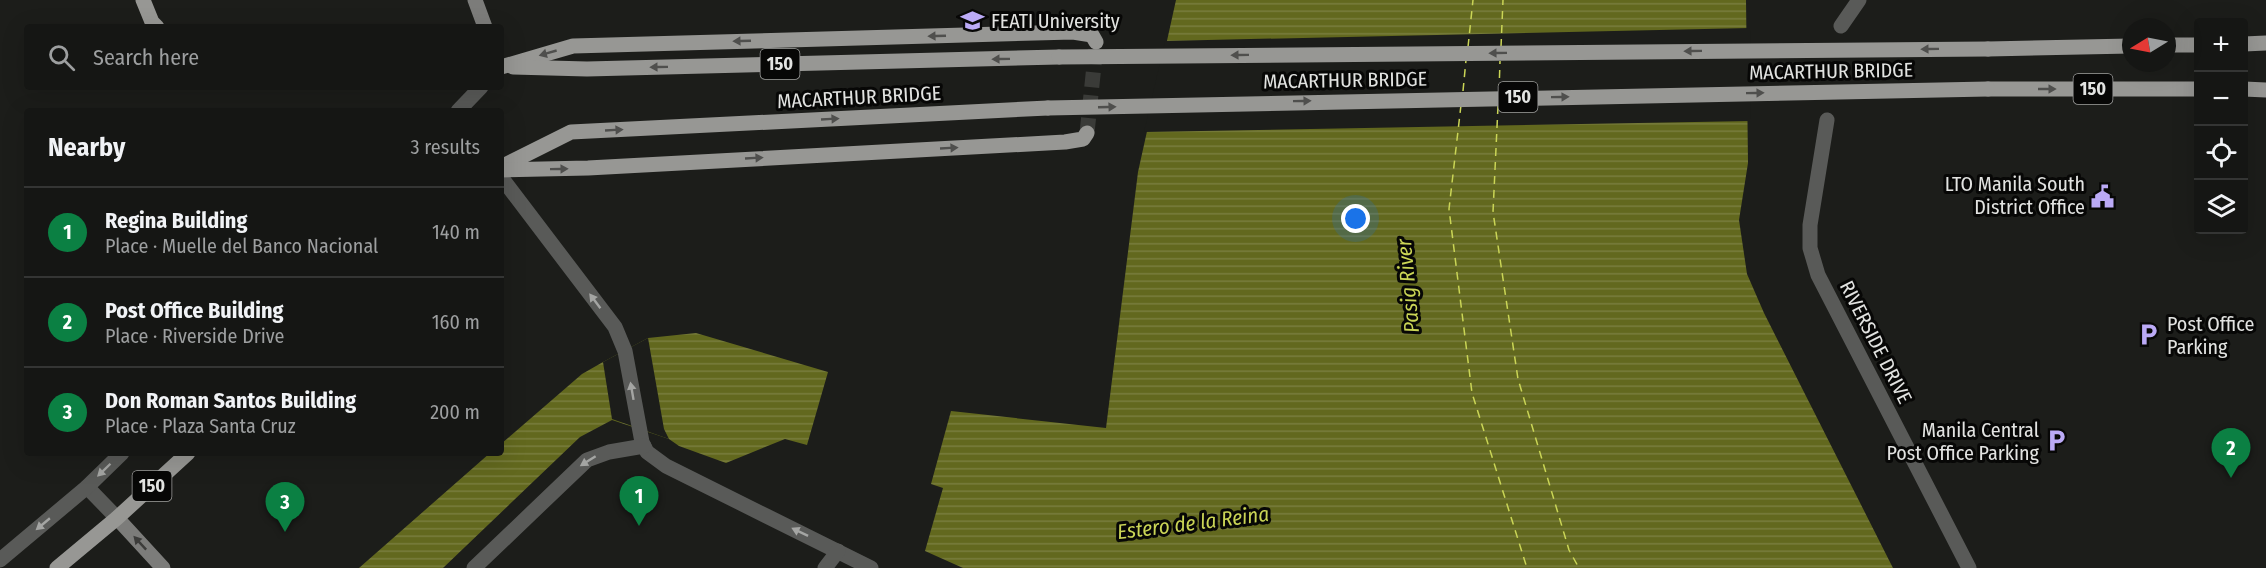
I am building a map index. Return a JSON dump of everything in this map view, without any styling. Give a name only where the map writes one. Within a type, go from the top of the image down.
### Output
[{"type":"main road","points":[[143,0],[154,24]]},
{"type":"main road","points":[[504,66],[573,46],[1073,32],[1092,35],[1096,42]]},
{"type":"main road","points":[[2248,44],[2266,43]]},
{"type":"main road","points":[[2176,45],[2194,45]]},
{"type":"main road","name":"MACARTHUR BRIDGE","points":[[504,67],[587,69],[1059,57],[2122,46]]},
{"type":"main road","name":"MACARTHUR BRIDGE","points":[[504,166],[571,132],[1048,108],[1988,89],[2194,89]]},
{"type":"main road","points":[[2248,90],[2266,90]]},
{"type":"main road","points":[[504,168],[588,168],[1065,142],[1083,139],[1088,133]]},
{"type":"main road","name":"150","points":[[57,568],[117,518],[185,456]]},
{"type":"street","points":[[475,0],[484,24]]},
{"type":"street","points":[[1841,26],[1859,0]]},
{"type":"street","points":[[461,108],[478,90]]},
{"type":"street","name":"RIVERSIDE DRIVE","points":[[1827,120],[1810,225],[1810,248],[1818,275],[1969,568]]},
{"type":"street","points":[[504,181],[615,327],[625,351],[639,430],[644,446],[656,460],[872,568]]},
{"type":"street","points":[[474,568],[587,460],[609,452],[644,446]]},
{"type":"street","points":[[0,560],[87,487],[119,456]]},
{"type":"street","points":[[87,487],[163,568]]},
{"type":"street","points":[[825,568],[837,551]]},
{"type":"water","points":[[1176,0],[1746,0],[1748,163],[1739,220],[1747,274],[1764,313],[1893,568],[963,568],[925,551],[943,488],[931,484],[951,411],[1106,428],[1138,172]]},
{"type":"water","points":[[696,333],[828,372],[807,445],[785,439],[726,463],[679,446],[669,439],[612,420],[580,437],[443,568],[359,568],[487,456],[504,456],[504,441],[582,374],[648,338]]},
{"type":"pier","points":[[1750,28],[1751,121],[1144,132],[1165,41]]},
{"type":"pier","points":[[648,338],[664,429],[669,439],[612,419],[603,362]]},
{"type":"ferry route","points":[[1468,47],[1473,0]]},
{"type":"ferry route","points":[[1501,47],[1503,0]]},
{"type":"ferry route","points":[[1463,91],[1466,60]]},
{"type":"ferry route","points":[[1499,92],[1500,61]]},
{"type":"ferry route","points":[[1461,105],[1449,209],[1472,393],[1527,568]]},
{"type":"ferry route","points":[[1498,106],[1493,212],[1518,379],[1569,550],[1579,568]]},
{"type":"tunnel","points":[[1087,133],[1096,46]]},
{"type":"place","name":"FEATI University","points":[[973,21]]},
{"type":"place","name":"LTO Manila South District Office","points":[[2103,196]]},
{"type":"place","name":"Post Office Parking","points":[[2149,335]]},
{"type":"place","name":"Manila Central Post Office Parking","points":[[2057,441]]},
{"type":"place","name":"Post Office Building","points":[[2231,478]]},
{"type":"place","name":"Regina Building","points":[[639,526]]},
{"type":"place","name":"Don Roman Santos Building","points":[[285,532]]},
{"type":"water label","name":"Pasig River","points":[[1408,286]]},
{"type":"water label","name":"Estero de la Reina","points":[[1193,523]]}]
